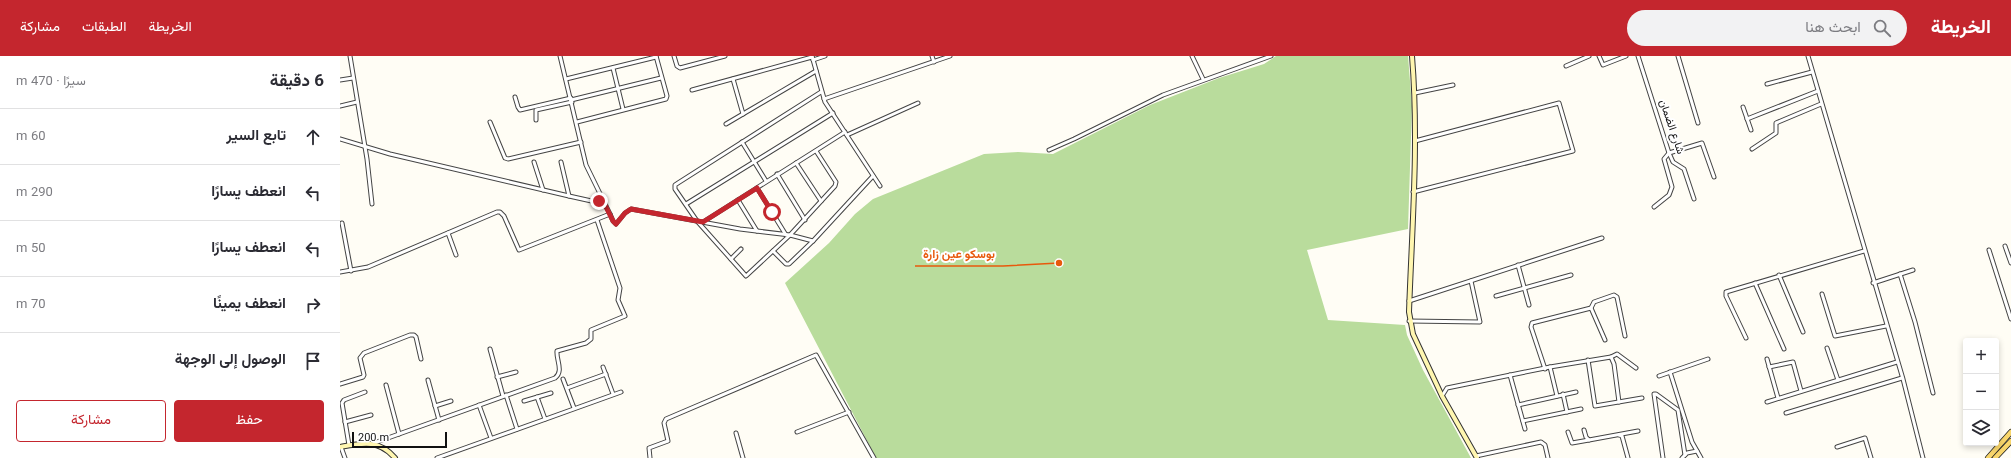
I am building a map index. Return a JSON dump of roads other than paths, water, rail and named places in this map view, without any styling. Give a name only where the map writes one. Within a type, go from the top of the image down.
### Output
[{"type":"main road","points":[[1412,56],[1415,93],[1415,141],[1409,321],[1413,334],[1442,396],[1477,457]]},
{"type":"main road","points":[[1988,458],[2011,432]]},
{"type":"main road","points":[[1995,458],[2011,440]]},
{"type":"main road","points":[[341,447],[374,443],[386,450],[395,458]]},
{"type":"street","points":[[350,56],[365,145],[372,204]]},
{"type":"street","points":[[560,56],[588,170],[613,221],[616,224],[625,213],[631,209],[697,222],[788,235],[813,241]]},
{"type":"street","points":[[674,56],[677,66],[680,68],[725,56]]},
{"type":"street","points":[[692,90],[812,58],[825,56]]},
{"type":"street","points":[[932,56],[934,62]]},
{"type":"street","points":[[824,99],[950,56]]},
{"type":"street","points":[[1192,56],[1203,79]]},
{"type":"street","points":[[1048,150],[1074,140],[1157,98],[1203,79],[1271,56]]},
{"type":"street","points":[[1566,66],[1589,56]]},
{"type":"street","points":[[1599,56],[1603,65],[1626,56]]},
{"type":"street","name":"شارع الضمان","points":[[1638,56],[1669,153],[1673,162],[1684,169],[1694,199]]},
{"type":"street","points":[[1678,56],[1698,123]]},
{"type":"street","points":[[1808,56],[1902,378],[1923,458]]},
{"type":"street","points":[[566,79],[656,57],[666,99],[577,122]]},
{"type":"street","points":[[812,58],[824,99],[880,186]]},
{"type":"street","points":[[613,68],[623,109]]},
{"type":"street","points":[[726,124],[816,70]]},
{"type":"street","points":[[1767,84],[1812,72]]},
{"type":"street","points":[[340,80],[353,78]]},
{"type":"street","points":[[515,97],[520,110],[571,100],[661,78]]},
{"type":"street","points":[[733,79],[743,114]]},
{"type":"street","points":[[1415,93],[1453,85]]},
{"type":"street","points":[[1747,119],[1818,91]]},
{"type":"street","points":[[816,150],[836,184],[805,220],[746,276],[697,222],[675,189],[676,184],[821,92]]},
{"type":"street","points":[[536,120],[536,110],[571,100]]},
{"type":"street","points":[[340,106],[357,102]]},
{"type":"street","points":[[703,222],[777,174],[846,133],[918,103]]},
{"type":"street","points":[[1413,192],[1573,150],[1559,103],[1415,141]]},
{"type":"street","points":[[1752,149],[1776,133],[1776,123],[1821,104]]},
{"type":"street","points":[[1743,107],[1751,130]]},
{"type":"street","points":[[686,204],[832,113]]},
{"type":"street","points":[[490,122],[504,158],[508,160],[581,142]]},
{"type":"street","points":[[340,139],[365,145],[388,154],[569,196],[596,202],[602,199]]},
{"type":"street","points":[[742,142],[766,181]]},
{"type":"street","points":[[1654,207],[1671,192],[1672,187],[1664,159],[1669,153],[1702,143],[1714,178]]},
{"type":"street","points":[[534,162],[543,190]]},
{"type":"street","points":[[561,162],[569,196]]},
{"type":"street","points":[[796,163],[821,202]]},
{"type":"street","points":[[777,174],[805,220]]},
{"type":"street","points":[[773,251],[788,264],[813,241],[874,176]]},
{"type":"street","points":[[757,188],[788,235]]},
{"type":"street","points":[[738,200],[757,231]]},
{"type":"street","points":[[340,272],[368,267],[500,212],[507,220],[519,250],[610,214]]},
{"type":"street","points":[[374,443],[555,378],[559,374],[560,370],[557,351],[590,341],[592,330],[625,316],[618,300],[620,288],[597,220]]},
{"type":"street","points":[[342,223],[351,271]]},
{"type":"street","points":[[448,233],[456,255]]},
{"type":"street","points":[[1409,301],[1602,238]]},
{"type":"street","points":[[2005,246],[2011,263]]},
{"type":"street","points":[[731,259],[741,250]]},
{"type":"street","points":[[1746,338],[1725,293],[1755,282],[1864,250]]},
{"type":"street","points":[[1989,250],[2011,319]]},
{"type":"street","points":[[1518,265],[1529,305]]},
{"type":"street","points":[[1873,282],[1913,270]]},
{"type":"street","points":[[1900,274],[1915,322],[1933,393]]},
{"type":"street","points":[[1496,296],[1571,275]]},
{"type":"street","points":[[1779,275],[1803,332]]},
{"type":"street","points":[[1409,321],[1480,322],[1471,281]]},
{"type":"street","points":[[1755,282],[1784,349]]},
{"type":"street","points":[[1822,294],[1835,336],[1886,326]]},
{"type":"street","points":[[1545,368],[1531,327],[1532,323],[1591,308],[1594,302],[1616,295],[1625,336]]},
{"type":"street","points":[[1591,308],[1605,340]]},
{"type":"street","points":[[340,384],[363,377],[364,375],[360,358],[364,353],[410,335],[414,335],[416,337],[421,359]]},
{"type":"street","points":[[1827,348],[1838,380]]},
{"type":"street","points":[[490,349],[497,377],[517,429]]},
{"type":"street","points":[[1442,396],[1447,388],[1550,367],[1611,357],[1617,354],[1636,368]]},
{"type":"street","points":[[650,458],[649,448],[668,441],[664,423],[666,419],[814,355],[819,357],[874,458]]},
{"type":"street","points":[[1611,357],[1614,364],[1619,402]]},
{"type":"street","points":[[1658,376],[1708,359]]},
{"type":"street","points":[[1767,359],[1778,398]]},
{"type":"street","points":[[1588,360],[1595,406],[1642,398]]},
{"type":"street","points":[[1770,367],[1793,362],[1801,391]]},
{"type":"street","points":[[1767,402],[1897,362]]},
{"type":"street","points":[[603,367],[613,394]]},
{"type":"street","points":[[1550,367],[1557,396]]},
{"type":"street","points":[[497,377],[516,372]]},
{"type":"street","points":[[1670,372],[1696,451],[1701,458]]},
{"type":"street","points":[[567,388],[606,374]]},
{"type":"street","points":[[1510,375],[1525,429]]},
{"type":"street","points":[[1786,413],[1902,378]]},
{"type":"street","points":[[564,379],[574,408]]},
{"type":"street","points":[[428,380],[439,420]]},
{"type":"street","points":[[386,385],[399,434]]},
{"type":"street","points":[[349,445],[342,402],[365,392]]},
{"type":"street","points":[[524,401],[551,392]]},
{"type":"street","points":[[437,458],[621,392]]},
{"type":"street","points":[[1518,404],[1576,392]]},
{"type":"street","points":[[1563,394],[1567,412]]},
{"type":"street","points":[[1663,458],[1654,394],[1678,410],[1684,457],[1696,451]]},
{"type":"street","points":[[537,397],[545,419]]},
{"type":"street","points":[[435,406],[451,401]]},
{"type":"street","points":[[479,405],[491,438]]},
{"type":"street","points":[[1523,421],[1581,409]]},
{"type":"street","points":[[797,432],[849,412]]},
{"type":"street","points":[[345,422],[372,415]]},
{"type":"street","points":[[1584,430],[1586,437],[1589,440]]},
{"type":"street","points":[[1568,432],[1572,443],[1638,431]]},
{"type":"street","points":[[736,433],[743,458]]},
{"type":"street","points":[[1618,435],[1622,436],[1628,458]]},
{"type":"street","points":[[1837,447],[1865,438],[1871,458]]},
{"type":"street","points":[[1477,457],[1541,442],[1545,445],[1548,458]]},
{"type":"street","points":[[341,447],[344,458]]},
{"type":"place","name":"بوسكو عين زارة","points":[[1059,263]]}]
